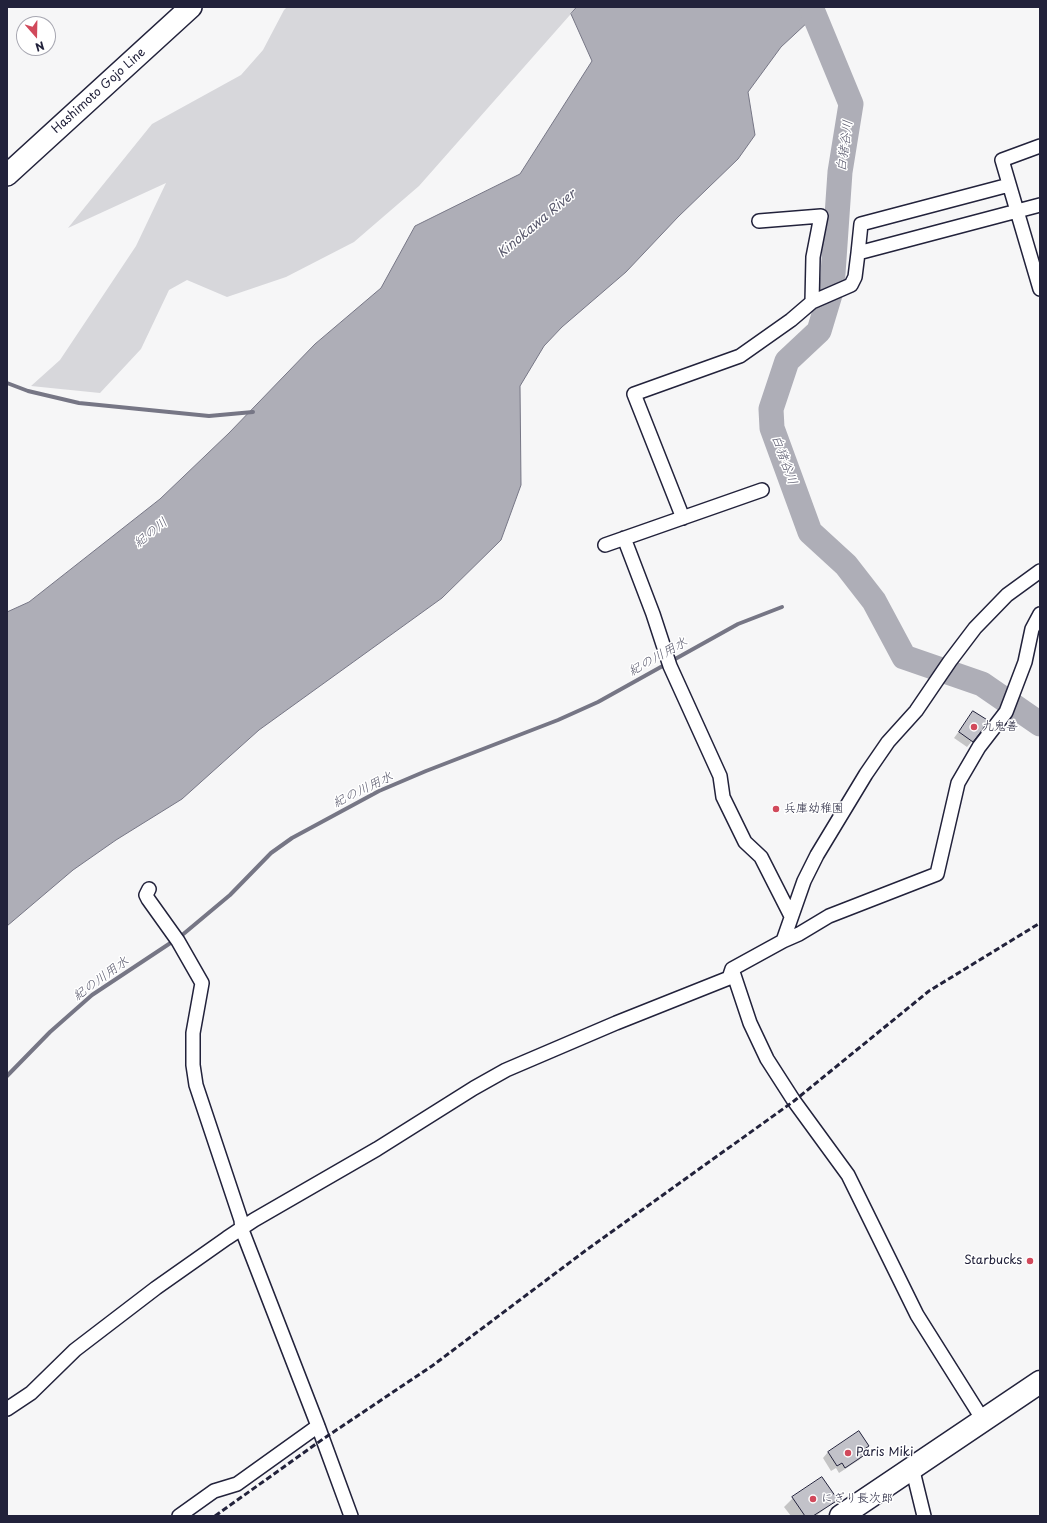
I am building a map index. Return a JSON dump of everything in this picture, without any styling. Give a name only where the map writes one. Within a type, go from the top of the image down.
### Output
[{"type":"highway","points":[[840,1516],[1040,1382]]},
{"type":"main road","name":"Hashimoto Gojo Line","points":[[7,175],[192,7]]},
{"type":"street","points":[[1040,146],[1002,160],[1040,289]]},
{"type":"street","points":[[683,518],[634,394],[740,356],[791,320],[812,302],[851,285],[858,253],[861,224],[1009,185]]},
{"type":"street","points":[[858,253],[1040,205]]},
{"type":"street","points":[[759,221],[821,216],[813,257],[812,302]]},
{"type":"street","points":[[605,545],[762,490]]},
{"type":"street","points":[[624,538],[654,614],[668,662],[720,776],[722,797],[745,842],[761,857],[791,916]]},
{"type":"street","points":[[783,941],[804,881],[817,855],[866,774],[888,742],[916,711],[975,628],[1007,595],[1040,571]]},
{"type":"street","points":[[7,1409],[31,1393],[75,1350],[156,1288],[242,1230],[254,1220],[377,1149],[506,1070],[616,1023],[729,978],[732,969],[783,941],[799,934],[829,916],[936,874],[958,783],[979,747],[1010,701],[1024,662],[1032,629],[1040,614]]},
{"type":"street","points":[[150,889],[146,895],[148,899],[176,939],[202,983],[193,1033],[193,1065],[196,1084],[241,1220],[242,1230],[318,1426],[350,1516]]},
{"type":"street","points":[[732,969],[750,1023],[767,1059],[794,1101],[848,1175],[917,1315],[983,1420]]},
{"type":"street","points":[[180,1516],[214,1491],[237,1484],[318,1426]]},
{"type":"street","points":[[912,1467],[924,1516]]},
{"type":"shaded area","points":[[287,7],[577,7],[419,186],[354,242],[286,277],[227,297],[187,280],[169,290],[141,349],[100,393],[31,386],[60,360],[136,246],[166,183],[68,228],[152,124],[241,75],[263,50]]},
{"type":"water","points":[[577,7],[824,7],[781,47],[748,92],[755,135],[738,159],[678,217],[626,272],[562,327],[544,346],[520,386],[521,485],[501,540],[442,598],[259,730],[182,799],[116,840],[73,870],[7,926],[7,612],[29,602],[160,499],[229,433],[315,344],[381,288],[415,226],[520,174],[592,61],[571,14]]},
{"type":"building","name":"九鬼善","points":[[973,711],[989,721],[973,742],[959,732]]},
{"type":"building","points":[[859,1431],[869,1446],[863,1450],[866,1454],[845,1468],[842,1463],[837,1466],[828,1452]]},
{"type":"building","points":[[822,1477],[838,1500],[813,1516],[805,1516],[792,1497]]},
{"type":"waterway","name":"白猪谷川","points":[[811,7],[851,104],[840,172],[832,288],[819,331],[787,361],[771,409],[772,428],[810,532],[846,565],[874,601],[904,657],[982,684],[1040,724]]},
{"type":"waterway","points":[[7,383],[28,391],[79,403],[209,416],[253,412]]},
{"type":"waterway","name":"紀の川用水","points":[[7,1076],[50,1032],[92,995],[181,936],[230,895],[271,853],[292,838],[379,791],[426,771],[558,720],[598,702],[738,624],[782,607]]},
{"type":"railway","points":[[215,1516],[323,1439],[432,1366],[585,1251],[794,1101],[929,991],[1040,923]]},
{"type":"place","name":"九鬼善","points":[[974,727]]},
{"type":"place","name":"兵庫幼稚園","points":[[776,809]]},
{"type":"place","name":"Starbucks","points":[[1030,1261]]},
{"type":"place","name":"Paris Miki","points":[[848,1453]]},
{"type":"place","name":"にぎり長次郎","points":[[813,1499]]},
{"type":"water label","name":"Kinokawa River","points":[[537,224]]},
{"type":"water label","name":"紀の川","points":[[151,533]]}]
